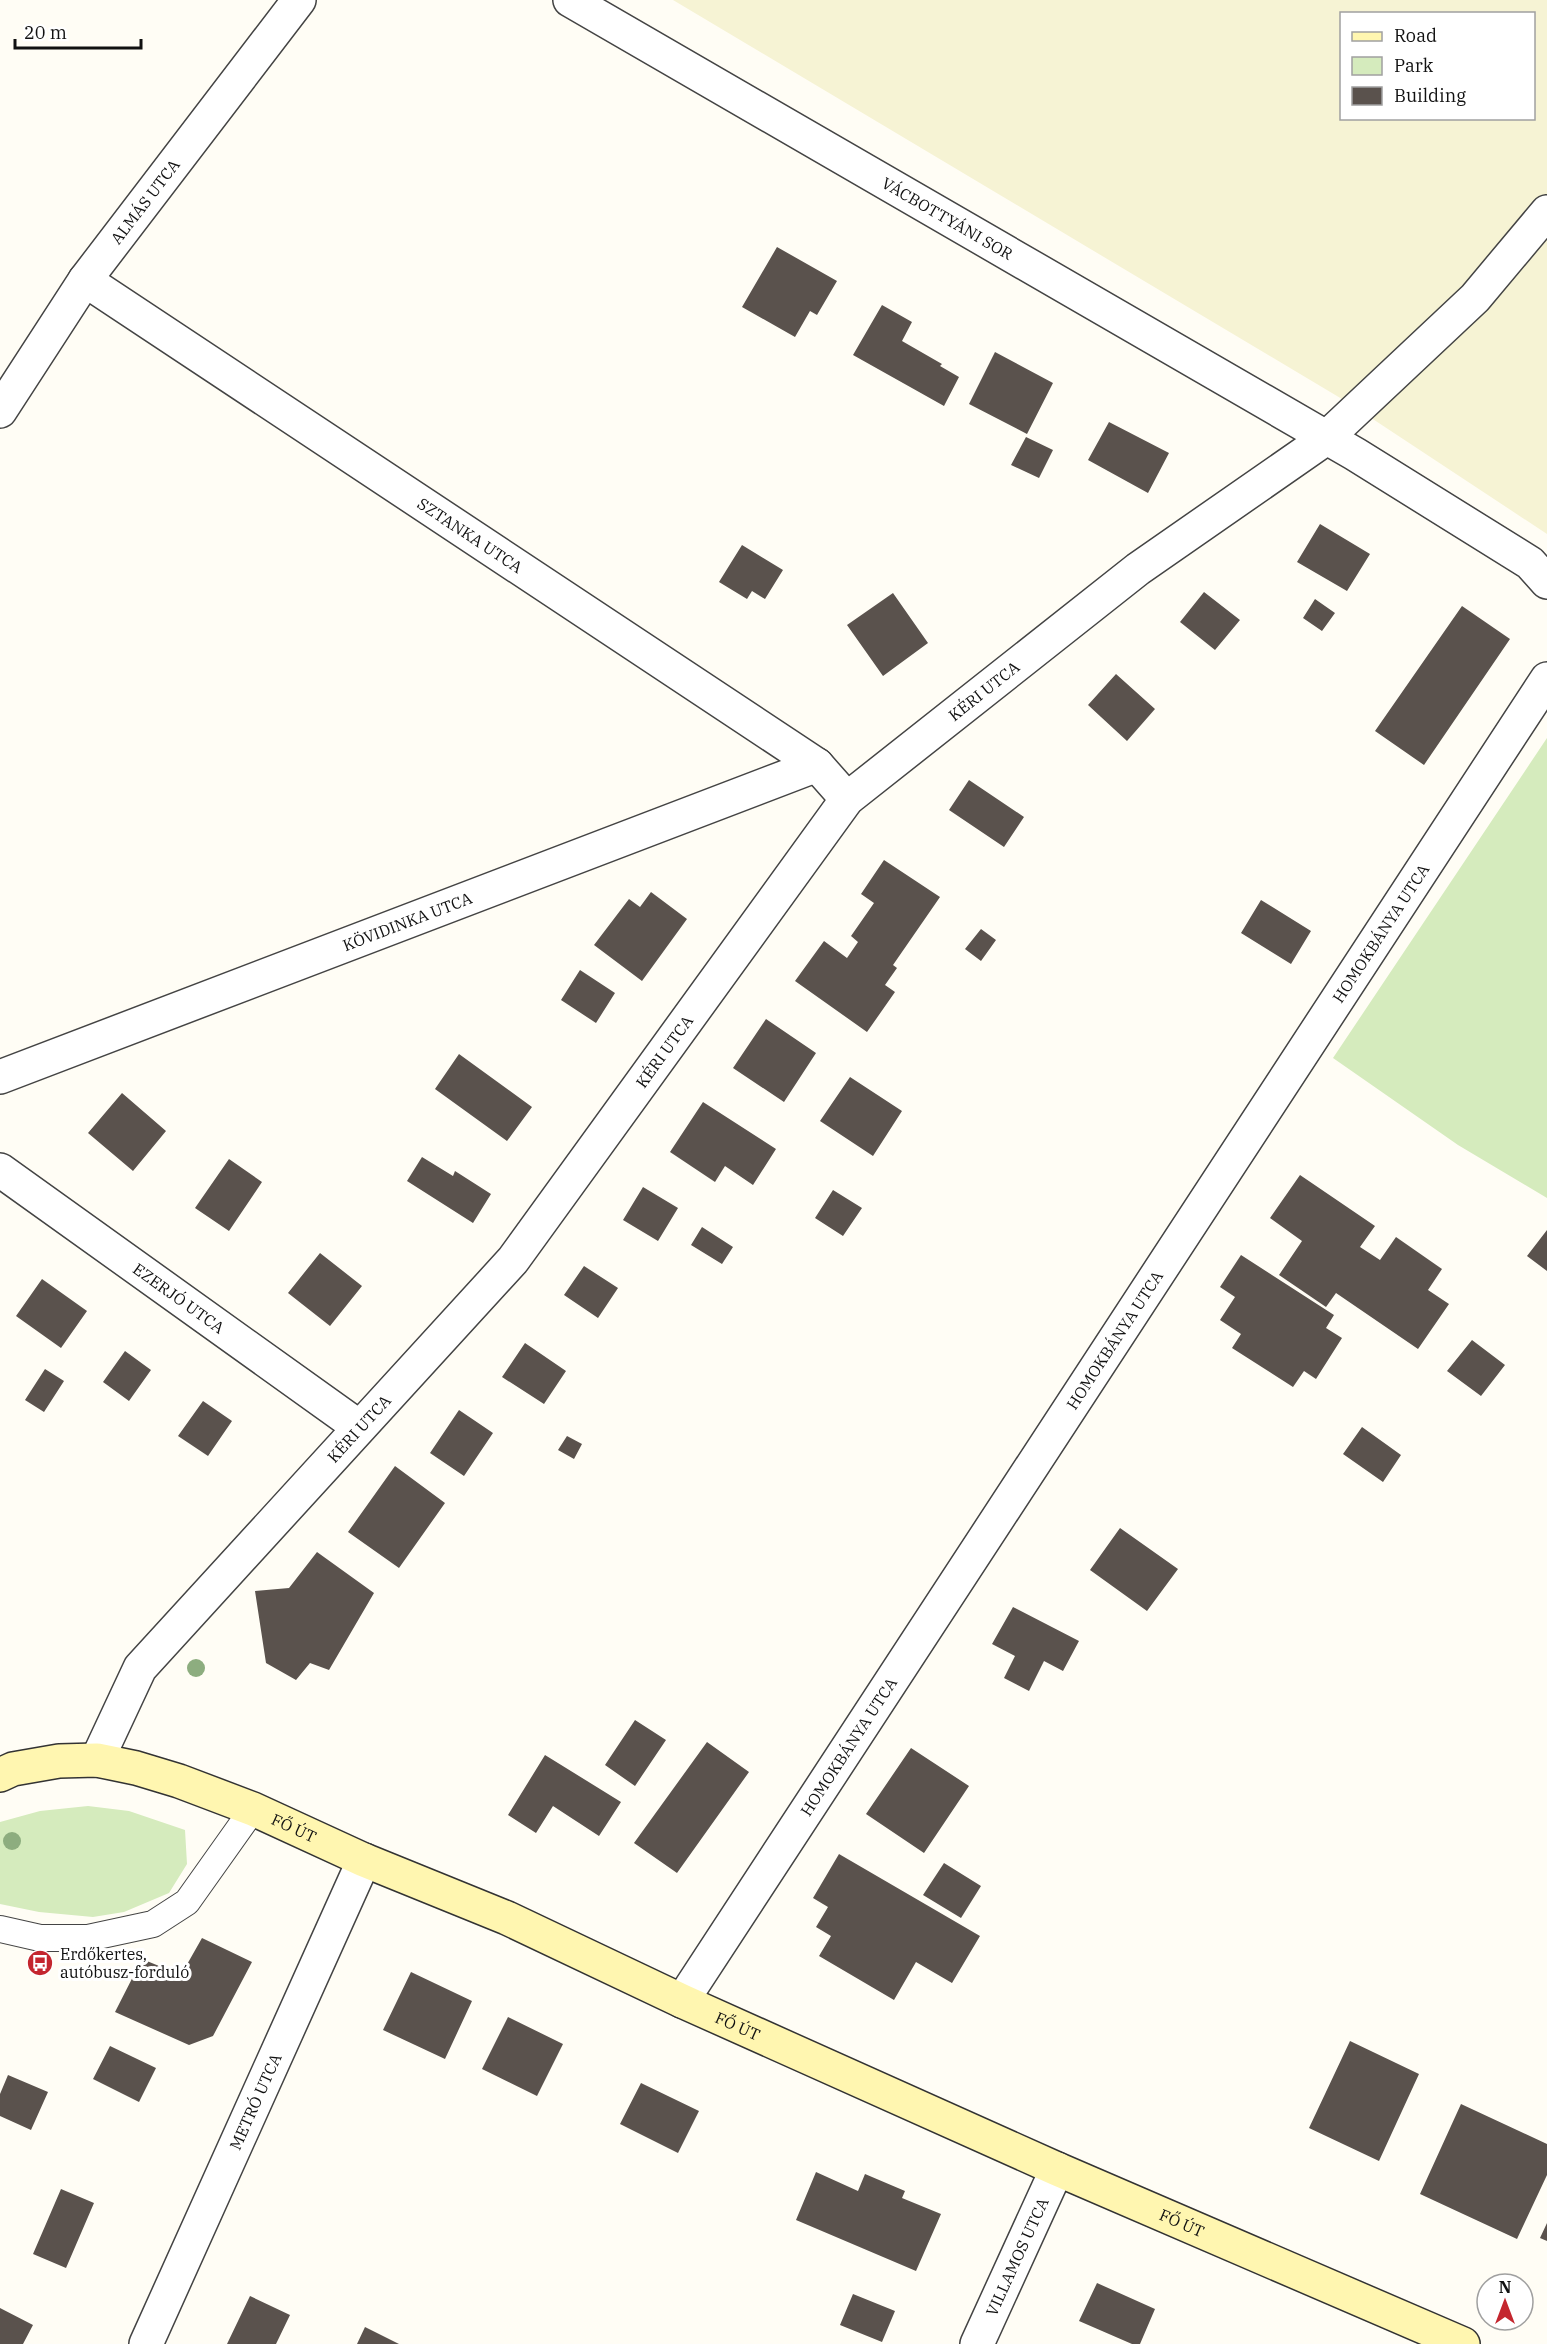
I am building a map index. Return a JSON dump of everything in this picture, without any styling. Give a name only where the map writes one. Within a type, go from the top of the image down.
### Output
[{"type":"main road","name":"FŐ ÚT","points":[[0,1775],[13,1769],[59,1761],[98,1760],[168,1778],[253,1809],[364,1860],[507,1918],[682,2001],[1057,2169],[1463,2344]]},
{"type":"street","name":"ALMÁS UTCA","points":[[0,411],[85,280],[299,0]]},
{"type":"street","name":"VÁCBOTTYÁNI SOR","points":[[570,0],[1325,439]]},
{"type":"street","name":"KÉRI UTCA","points":[[98,1760],[140,1668],[513,1260],[848,799],[1138,569],[1325,439],[1475,298],[1547,212]]},
{"type":"street","name":"SZTANKA UTCA","points":[[85,280],[817,765],[848,799]]},
{"type":"street","points":[[1325,439],[1355,454],[1530,563],[1547,582]]},
{"type":"street","name":"HOMOKBÁNYA UTCA","points":[[682,2001],[1547,679]]},
{"type":"street","name":"KÖVIDINKA UTCA","points":[[0,1077],[817,765]]},
{"type":"street","name":"EZERJÓ UTCA","points":[[0,1170],[359,1427]]},
{"type":"street","name":"METRÓ UTCA","points":[[146,2344],[364,1860]]},
{"type":"street","name":"VILLAMOS UTCA","points":[[977,2344],[1057,2169]]},
{"type":"lane","points":[[0,1929],[40,1938],[88,1938],[153,1924],[188,1902],[253,1809]]},
{"type":"shaded area","points":[[673,0],[1547,0],[1547,534],[1347,402]]},
{"type":"green space","points":[[1547,738],[1547,1198],[1458,1145],[1333,1058]]},
{"type":"green space","points":[[88,1806],[129,1811],[185,1830],[187,1864],[169,1893],[124,1912],[93,1917],[39,1912],[0,1904],[0,1822],[40,1811]]},
{"type":"building","points":[[777,247],[837,281],[817,315],[810,311],[795,337],[742,307]]},
{"type":"building","points":[[882,305],[912,322],[902,341],[942,364],[940,366],[959,377],[944,406],[853,355]]},
{"type":"building","points":[[995,352],[1053,383],[1027,434],[969,404]]},
{"type":"building","points":[[1109,422],[1169,453],[1148,493],[1088,460]]},
{"type":"building","points":[[1026,437],[1053,450],[1039,478],[1011,465]]},
{"type":"building","points":[[1320,524],[1370,554],[1347,591],[1297,562]]},
{"type":"building","points":[[742,545],[783,570],[765,599],[752,591],[747,599],[719,582]]},
{"type":"building","points":[[1204,592],[1240,620],[1215,650],[1180,622]]},
{"type":"building","points":[[893,593],[928,643],[883,676],[847,625]]},
{"type":"building","points":[[1315,599],[1335,613],[1322,631],[1303,618]]},
{"type":"building","points":[[1462,606],[1510,639],[1424,765],[1375,731]]},
{"type":"building","points":[[1116,674],[1155,709],[1127,741],[1088,705]]},
{"type":"building","points":[[969,780],[1024,817],[1004,847],[949,810]]},
{"type":"building","points":[[884,860],[940,897],[893,965],[897,968],[885,985],[895,992],[867,1032],[795,981],[824,941],[847,958],[858,942],[851,936],[874,903],[861,894]]},
{"type":"building","points":[[651,892],[687,919],[642,981],[594,945],[629,899],[640,907]]},
{"type":"building","points":[[1261,900],[1311,931],[1291,964],[1241,933]]},
{"type":"building","points":[[981,929],[996,940],[981,961],[965,949]]},
{"type":"building","points":[[580,970],[615,993],[596,1023],[561,1000]]},
{"type":"building","points":[[766,1019],[816,1053],[784,1102],[733,1068]]},
{"type":"building","points":[[459,1054],[532,1107],[507,1141],[435,1089]]},
{"type":"building","points":[[850,1077],[902,1111],[873,1156],[820,1121]]},
{"type":"building","points":[[122,1093],[166,1131],[133,1171],[88,1133]]},
{"type":"building","points":[[703,1102],[776,1149],[753,1185],[725,1166],[715,1182],[670,1152]]},
{"type":"building","points":[[422,1157],[453,1176],[455,1171],[491,1194],[473,1223],[407,1181]]},
{"type":"building","points":[[229,1159],[262,1182],[229,1231],[195,1208]]},
{"type":"building","points":[[1300,1175],[1375,1226],[1360,1247],[1380,1260],[1396,1237],[1442,1269],[1428,1290],[1449,1304],[1418,1349],[1336,1293],[1326,1307],[1279,1275],[1302,1241],[1270,1218]]},
{"type":"building","points":[[643,1187],[678,1208],[658,1241],[623,1220]]},
{"type":"building","points":[[833,1190],[862,1208],[843,1236],[815,1218]]},
{"type":"building","points":[[702,1227],[733,1247],[722,1264],[691,1245]]},
{"type":"building","points":[[1547,1230],[1547,1271],[1527,1256]]},
{"type":"building","points":[[320,1253],[362,1286],[330,1326],[288,1293]]},
{"type":"building","points":[[1241,1255],[1334,1315],[1326,1328],[1342,1338],[1316,1379],[1304,1371],[1293,1387],[1232,1348],[1241,1334],[1220,1320],[1235,1297],[1220,1287]]},
{"type":"building","points":[[584,1266],[618,1288],[598,1318],[564,1295]]},
{"type":"building","points":[[42,1279],[87,1311],[61,1348],[16,1316]]},
{"type":"building","points":[[1472,1340],[1505,1365],[1481,1396],[1447,1371]]},
{"type":"building","points":[[525,1343],[566,1371],[544,1404],[502,1377]]},
{"type":"building","points":[[125,1351],[151,1370],[129,1401],[103,1382]]},
{"type":"building","points":[[45,1369],[64,1381],[44,1412],[25,1400]]},
{"type":"building","points":[[203,1401],[232,1421],[208,1456],[178,1436]]},
{"type":"building","points":[[459,1410],[493,1433],[464,1476],[430,1453]]},
{"type":"building","points":[[1362,1427],[1401,1455],[1383,1482],[1343,1454]]},
{"type":"building","points":[[567,1436],[582,1444],[574,1459],[558,1450]]},
{"type":"building","points":[[395,1466],[445,1503],[399,1568],[348,1532]]},
{"type":"building","points":[[1120,1528],[1178,1569],[1147,1611],[1090,1570]]},
{"type":"building","points":[[317,1552],[374,1593],[329,1670],[310,1663],[296,1680],[266,1663],[255,1591],[289,1588]]},
{"type":"building","points":[[1013,1607],[1079,1641],[1063,1671],[1044,1661],[1029,1691],[1004,1678],[1015,1656],[992,1644]]},
{"type":"building","points":[[635,1720],[666,1740],[635,1786],[605,1765]]},
{"type":"building","points":[[707,1742],[749,1772],[677,1873],[634,1843]]},
{"type":"building","points":[[911,1748],[969,1786],[924,1853],[866,1814]]},
{"type":"building","points":[[545,1755],[621,1802],[599,1836],[553,1806],[536,1833],[508,1815]]},
{"type":"building","points":[[839,1854],[980,1936],[952,1983],[916,1962],[894,2000],[819,1956],[831,1936],[816,1927],[828,1907],[813,1898]]},
{"type":"building","points":[[944,1863],[981,1886],[961,1918],[923,1895]]},
{"type":"building","points":[[202,1938],[252,1962],[213,2036],[189,2045],[115,2012],[142,1959],[181,1975]]},
{"type":"building","points":[[411,1972],[472,2001],[445,2059],[383,2030]]},
{"type":"building","points":[[508,2017],[563,2044],[537,2096],[482,2069]]},
{"type":"building","points":[[1350,2041],[1419,2074],[1379,2161],[1309,2128]]},
{"type":"building","points":[[110,2046],[156,2068],[139,2102],[93,2079]]},
{"type":"building","points":[[8,2075],[48,2092],[31,2130],[0,2116],[0,2094]]},
{"type":"building","points":[[641,2083],[699,2111],[678,2153],[620,2124]]},
{"type":"building","points":[[1461,2104],[1547,2144],[1547,2175],[1517,2239],[1420,2194]]},
{"type":"building","points":[[816,2172],[858,2191],[865,2174],[905,2191],[902,2198],[941,2214],[916,2271],[796,2220]]},
{"type":"building","points":[[61,2189],[94,2203],[66,2268],[33,2254]]},
{"type":"building","points":[[1547,2223],[1547,2241],[1540,2238]]},
{"type":"building","points":[[1097,2283],[1155,2309],[1140,2344],[1132,2344],[1079,2321]]},
{"type":"building","points":[[853,2294],[895,2311],[882,2342],[840,2325]]},
{"type":"building","points":[[250,2296],[290,2315],[276,2344],[227,2344]]},
{"type":"building","points":[[0,2308],[33,2325],[23,2344],[0,2344]]},
{"type":"building","points":[[365,2327],[399,2344],[357,2344]]},
{"type":"place","name":"Erdőkertes, autóbusz-forduló","points":[[40,1963]]}]
